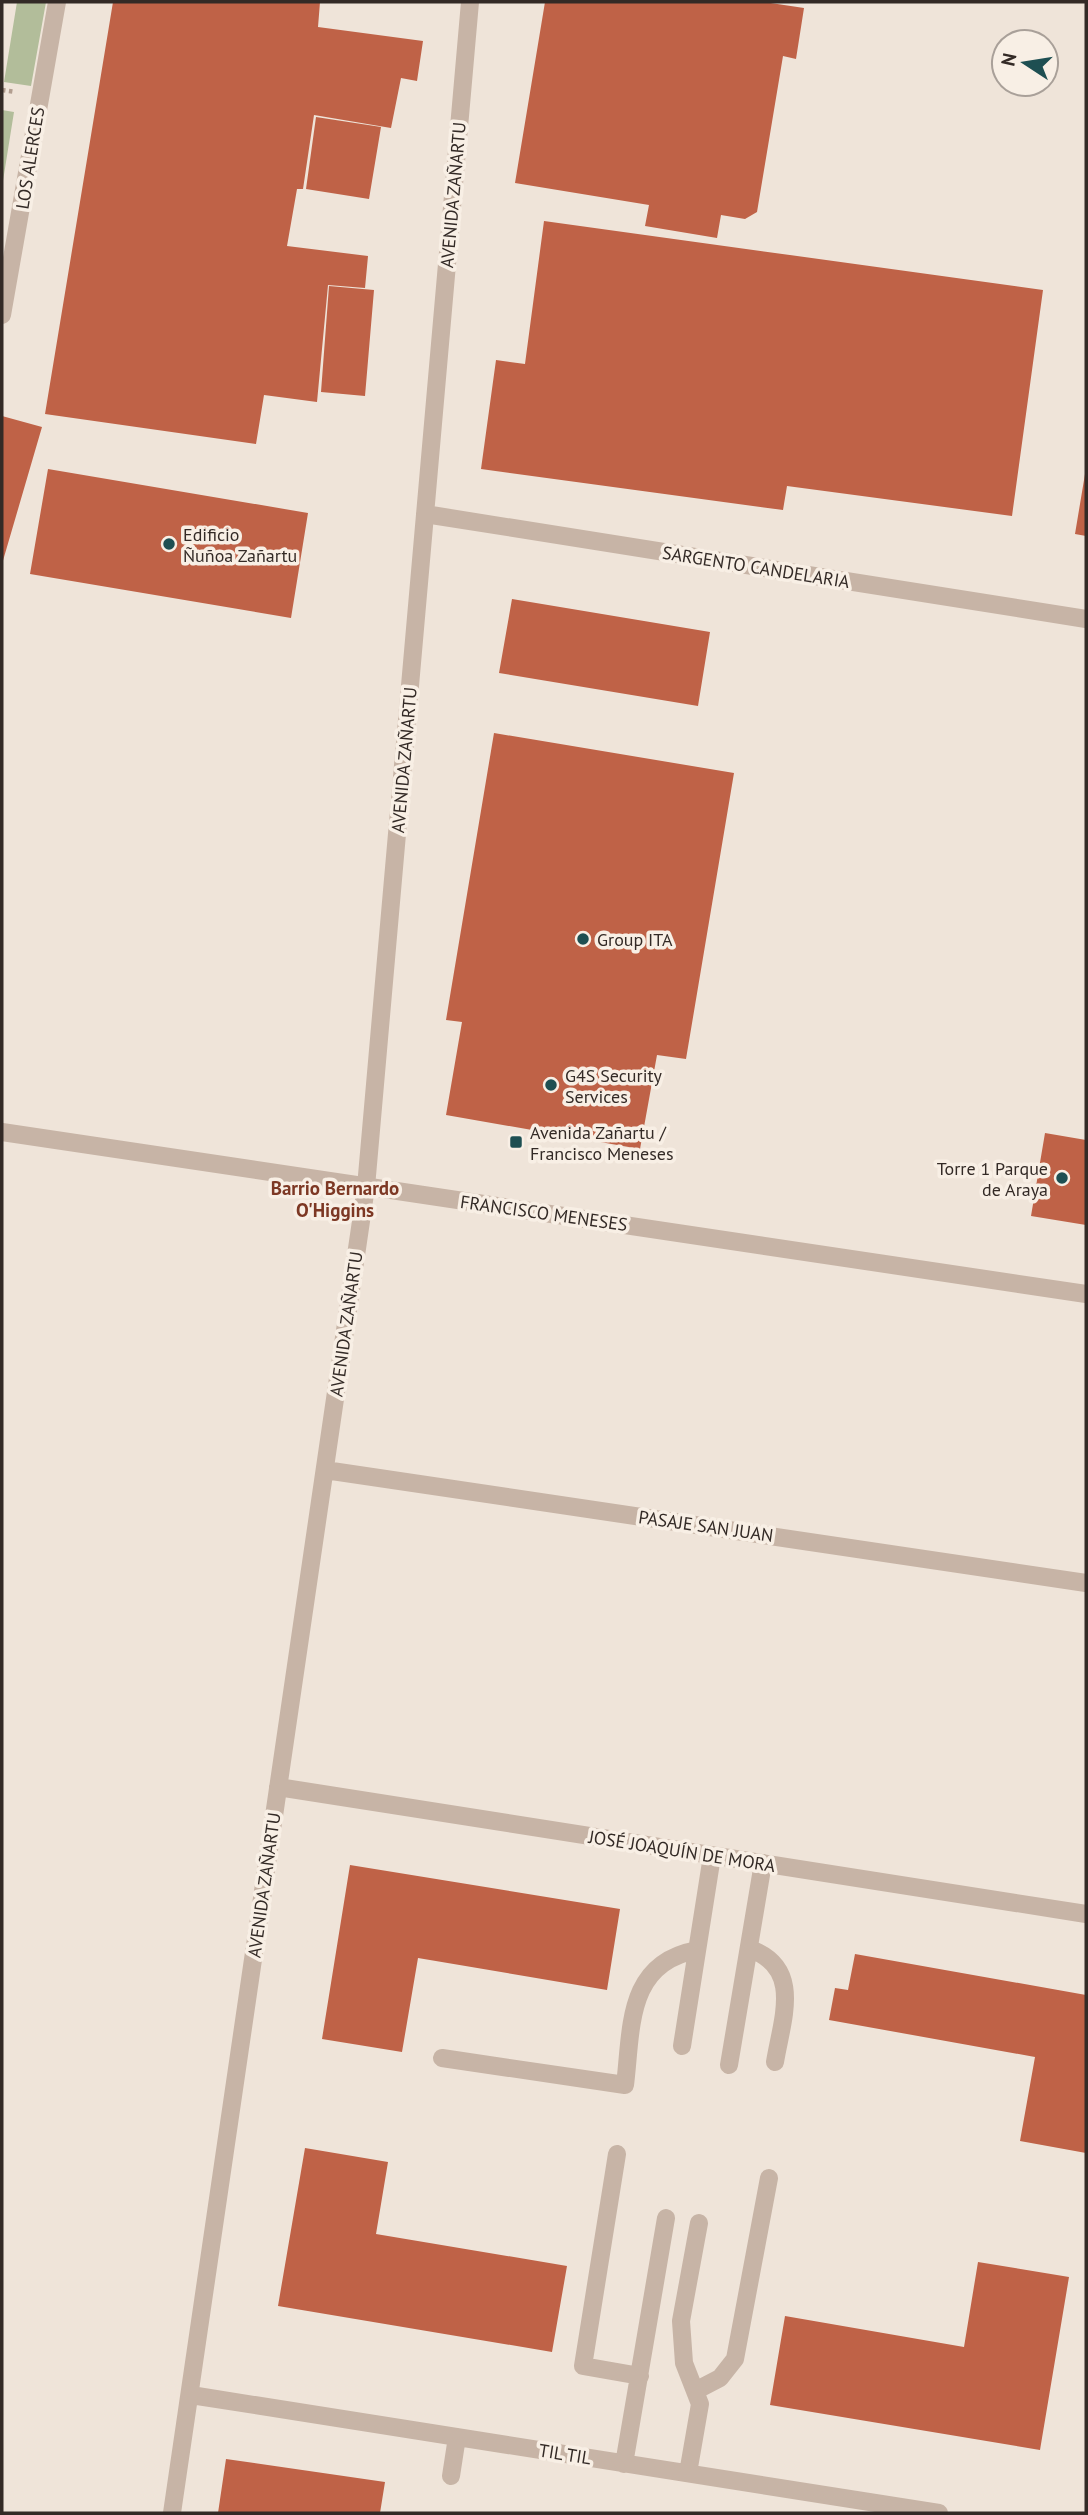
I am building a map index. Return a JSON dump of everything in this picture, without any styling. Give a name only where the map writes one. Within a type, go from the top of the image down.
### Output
[{"type":"street","name":"LOS ALERCES","points":[[2,315],[57,2]]},
{"type":"street","name":"AVENIDA ZAÑARTU","points":[[172,2513],[366,1187],[470,2]]},
{"type":"street","name":"SARGENTO CANDELARIA","points":[[425,514],[1086,619]]},
{"type":"street","name":"FRANCISCO MENESES","points":[[2,1132],[1086,1294]]},
{"type":"street","name":"PASAJE SAN JUAN","points":[[325,1470],[1086,1583]]},
{"type":"street","name":"JOSÉ JOAQUÍN DE MORA","points":[[278,1787],[1086,1914]]},
{"type":"street","points":[[682,2046],[712,1856]]},
{"type":"street","points":[[729,2065],[763,1863]]},
{"type":"street","points":[[750,1949],[770,1958],[784,1979],[786,1993],[775,2062]]},
{"type":"street","points":[[442,2057],[625,2085],[634,2012],[644,1982],[667,1960],[697,1950]]},
{"type":"street","points":[[617,2154],[583,2366],[640,2376]]},
{"type":"street","points":[[697,2390],[729,2370],[738,2348],[769,2178]]},
{"type":"street","points":[[624,2463],[666,2218]]},
{"type":"street","points":[[688,2473],[700,2404],[697,2390],[684,2362],[681,2322],[699,2223]]},
{"type":"street","name":"TIL TIL","points":[[191,2395],[939,2513]]},
{"type":"street","points":[[451,2476],[457,2437]]},
{"type":"green space","points":[[17,2],[46,2],[31,86],[4,82]]},
{"type":"green space","points":[[2,110],[14,112],[2,187]]},
{"type":"building","points":[[113,2],[320,2],[318,27],[423,41],[417,81],[401,78],[391,128],[314,115],[303,189],[297,189],[287,246],[368,256],[365,288],[328,285],[317,402],[264,395],[256,444],[45,414]]},
{"type":"building","points":[[545,2],[764,2],[804,8],[796,59],[783,56],[757,212],[745,219],[721,215],[717,238],[645,226],[649,205],[515,183]]},
{"type":"building","points":[[316,117],[381,127],[369,199],[306,189]]},
{"type":"building","points":[[544,221],[1043,290],[1012,516],[787,486],[783,510],[481,469],[496,360],[525,364]]},
{"type":"building","points":[[329,286],[374,290],[365,396],[321,392]]},
{"type":"building","points":[[2,416],[42,427],[2,564]]},
{"type":"building","name":"Edificio Ñuñoa Zañartu","points":[[48,469],[308,513],[291,618],[30,574]]},
{"type":"building","points":[[1086,474],[1086,536],[1075,534]]},
{"type":"building","points":[[512,599],[710,632],[698,706],[499,673]]},
{"type":"building","name":"Group ITA","points":[[494,733],[734,773],[686,1059],[657,1055],[640,1149],[446,1115],[462,1022],[446,1020]]},
{"type":"building","name":"Torre 1 Parque de Araya","points":[[1045,1133],[1086,1140],[1086,1225],[1031,1216]]},
{"type":"building","points":[[350,1865],[620,1909],[607,1990],[418,1958],[402,2052],[322,2039]]},
{"type":"building","points":[[855,1954],[1086,1995],[1086,2153],[1020,2141],[1035,2057],[829,2020],[835,1988],[848,1990]]},
{"type":"building","points":[[305,2148],[388,2162],[376,2234],[567,2266],[552,2352],[278,2306]]},
{"type":"building","points":[[978,2262],[1069,2277],[1040,2450],[770,2405],[785,2316],[964,2347]]},
{"type":"building","points":[[226,2459],[385,2482],[380,2513],[218,2513]]},
{"type":"place","name":"Edificio Ñuñoa Zañartu","points":[[169,544]]},
{"type":"place","name":"Group ITA","points":[[583,939]]},
{"type":"place","name":"G4S Security Services","points":[[551,1085]]},
{"type":"place","name":"Avenida Zañartu / Francisco Meneses","points":[[516,1142]]},
{"type":"place","name":"Torre 1 Parque de Araya","points":[[1062,1178]]},
{"type":"district","name":"Barrio Bernardo O'Higgins","points":[[335,1199]]}]
